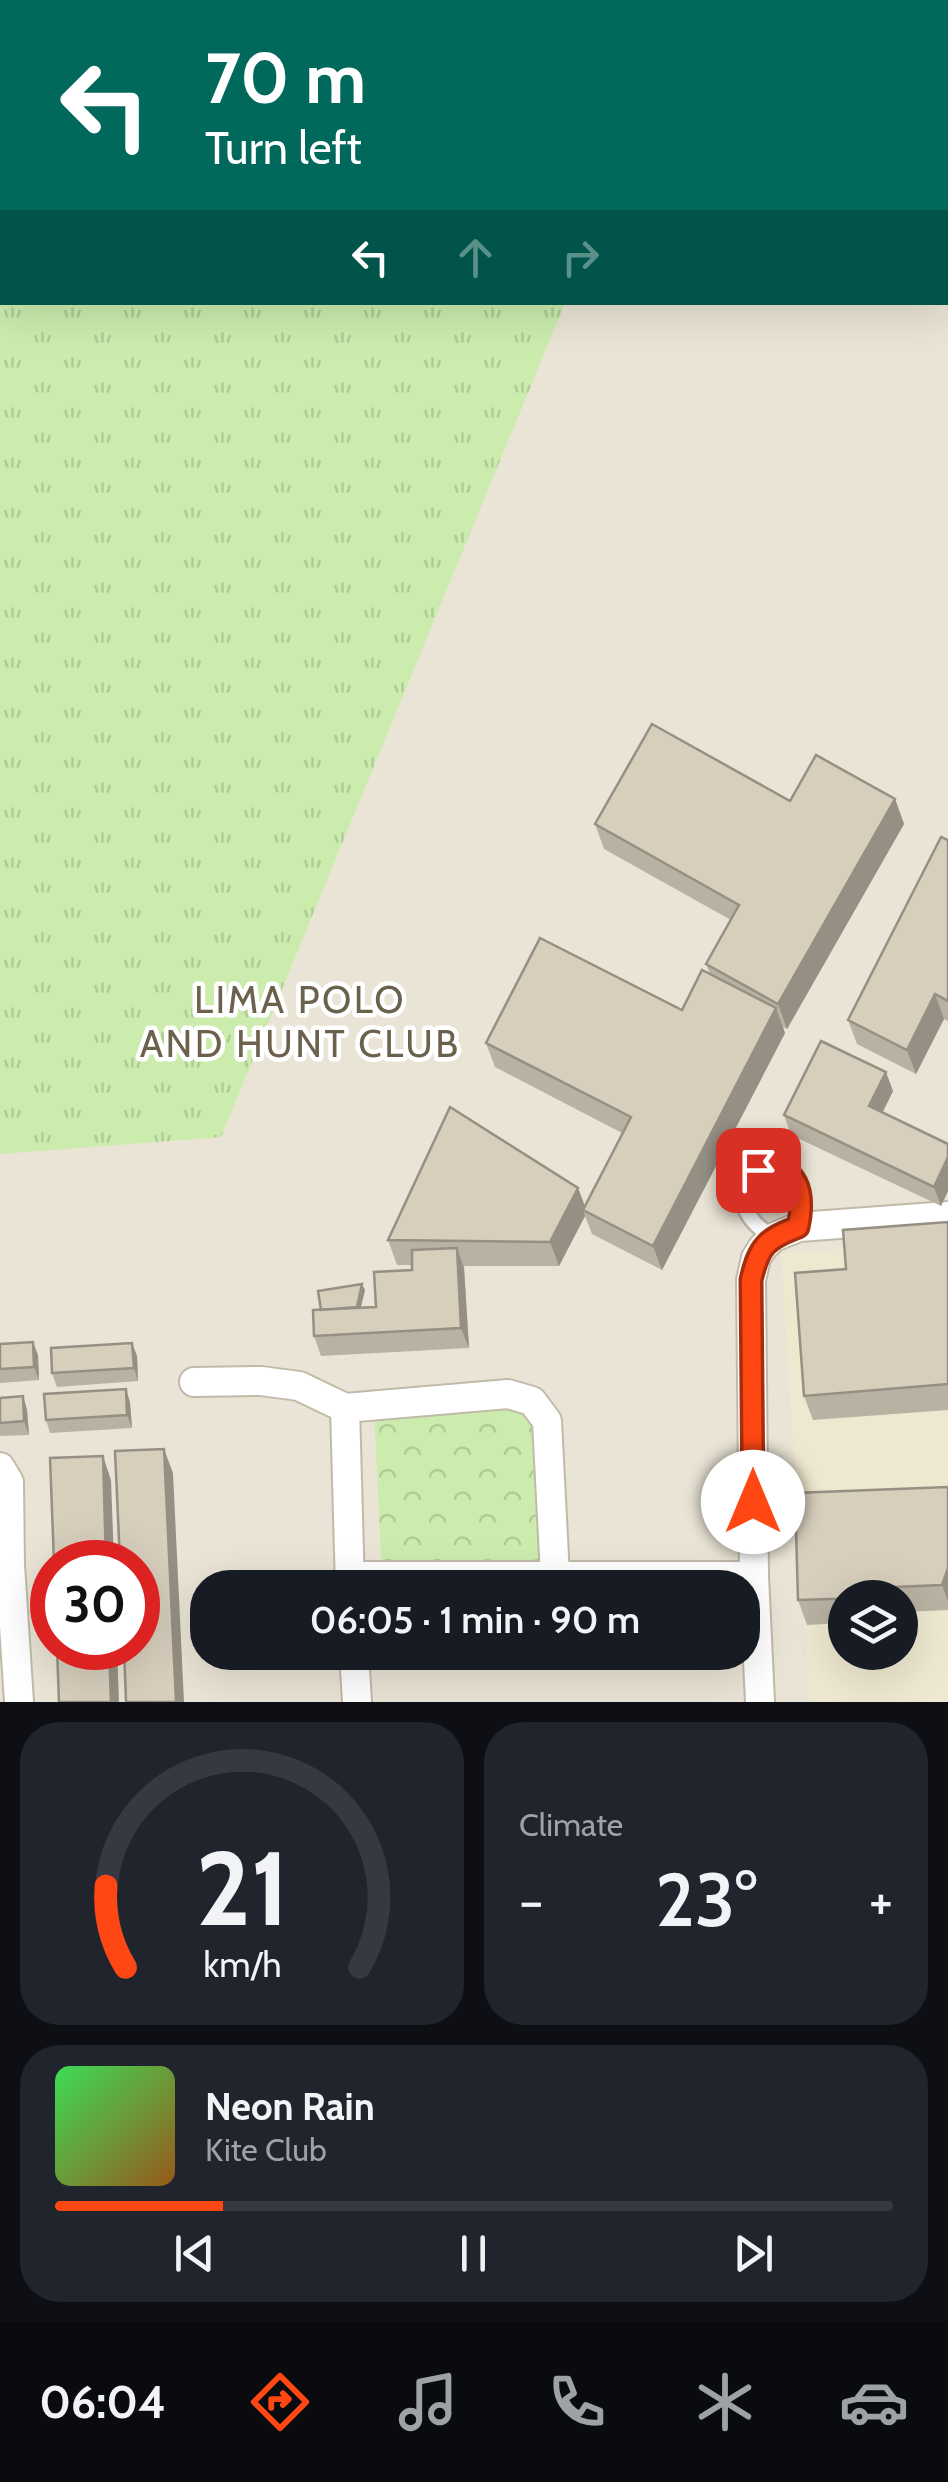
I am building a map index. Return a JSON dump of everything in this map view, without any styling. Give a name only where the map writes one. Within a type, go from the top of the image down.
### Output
[{"type":"street","points":[[754,1570],[751,1280],[756,1258],[763,1246],[786,1232],[948,1216]]},
{"type":"street","points":[[194,1382],[261,1381],[300,1386],[346,1408],[508,1394],[532,1401],[547,1421],[555,1570]]},
{"type":"street","points":[[346,1408],[350,1570]]},
{"type":"street","points":[[0,1466],[9,1482],[5,1565],[19,1702]]},
{"type":"street","points":[[355,1670],[357,1702]]},
{"type":"street","points":[[758,1670],[760,1702]]},
{"type":"lane","points":[[777,1168],[797,1184],[802,1209],[786,1232],[764,1232],[751,1220],[744,1205],[746,1182],[758,1170],[777,1168]]},
{"type":"shaded area","points":[[0,305],[948,305],[948,1702],[0,1702]]},
{"type":"shaded area","points":[[948,1242],[948,1702],[809,1702],[781,1253]]},
{"type":"green space","points":[[0,305],[564,305],[221,1137],[0,1154]]},
{"type":"green space","points":[[534,1403],[542,1567],[382,1570],[374,1411]]},
{"type":"building","points":[[652,724],[790,801],[816,755],[895,799],[778,1004],[706,964],[739,905],[595,824]]},
{"type":"building","points":[[941,837],[948,840],[948,1001],[935,994],[907,1050],[848,1020]]},
{"type":"building","points":[[540,938],[682,1010],[702,970],[776,1008],[653,1246],[583,1210],[631,1117],[486,1043]]},
{"type":"building","points":[[821,1041],[886,1072],[869,1106],[948,1144],[948,1157],[934,1187],[784,1115]]},
{"type":"building","points":[[450,1107],[578,1188],[550,1242],[388,1240]]},
{"type":"building","points":[[948,1222],[948,1384],[804,1396],[795,1273],[846,1269],[843,1230]]},
{"type":"building","points":[[457,1248],[461,1328],[314,1336],[313,1310],[376,1307],[374,1272],[412,1270],[412,1250]]},
{"type":"building","points":[[362,1284],[357,1307],[321,1310],[318,1291]]},
{"type":"building","points":[[33,1342],[34,1367],[0,1369],[0,1344]]},
{"type":"building","points":[[132,1343],[134,1368],[52,1373],[51,1348]]},
{"type":"building","points":[[126,1389],[127,1415],[46,1420],[44,1394]]},
{"type":"building","points":[[23,1396],[24,1421],[0,1423],[0,1398]]},
{"type":"building","points":[[164,1449],[176,1702],[126,1702],[125,1670],[160,1670],[160,1540],[119,1540],[115,1451]]},
{"type":"building","points":[[103,1456],[105,1540],[53,1540],[50,1458]]},
{"type":"building","points":[[948,1487],[948,1568],[942,1585],[918,1586],[918,1580],[828,1580],[828,1599],[798,1600],[795,1493]]},
{"type":"building","points":[[58,1670],[110,1670],[111,1702],[59,1702]]},
{"type":"district","name":"LIMA POLO AND HUNT CLUB","points":[[300,1022]]},
{"type":"route","points":[[753,1502],[751,1280],[763,1246],[798,1227],[802,1209],[800,1191],[792,1176],[777,1168],[758,1170]]}]
